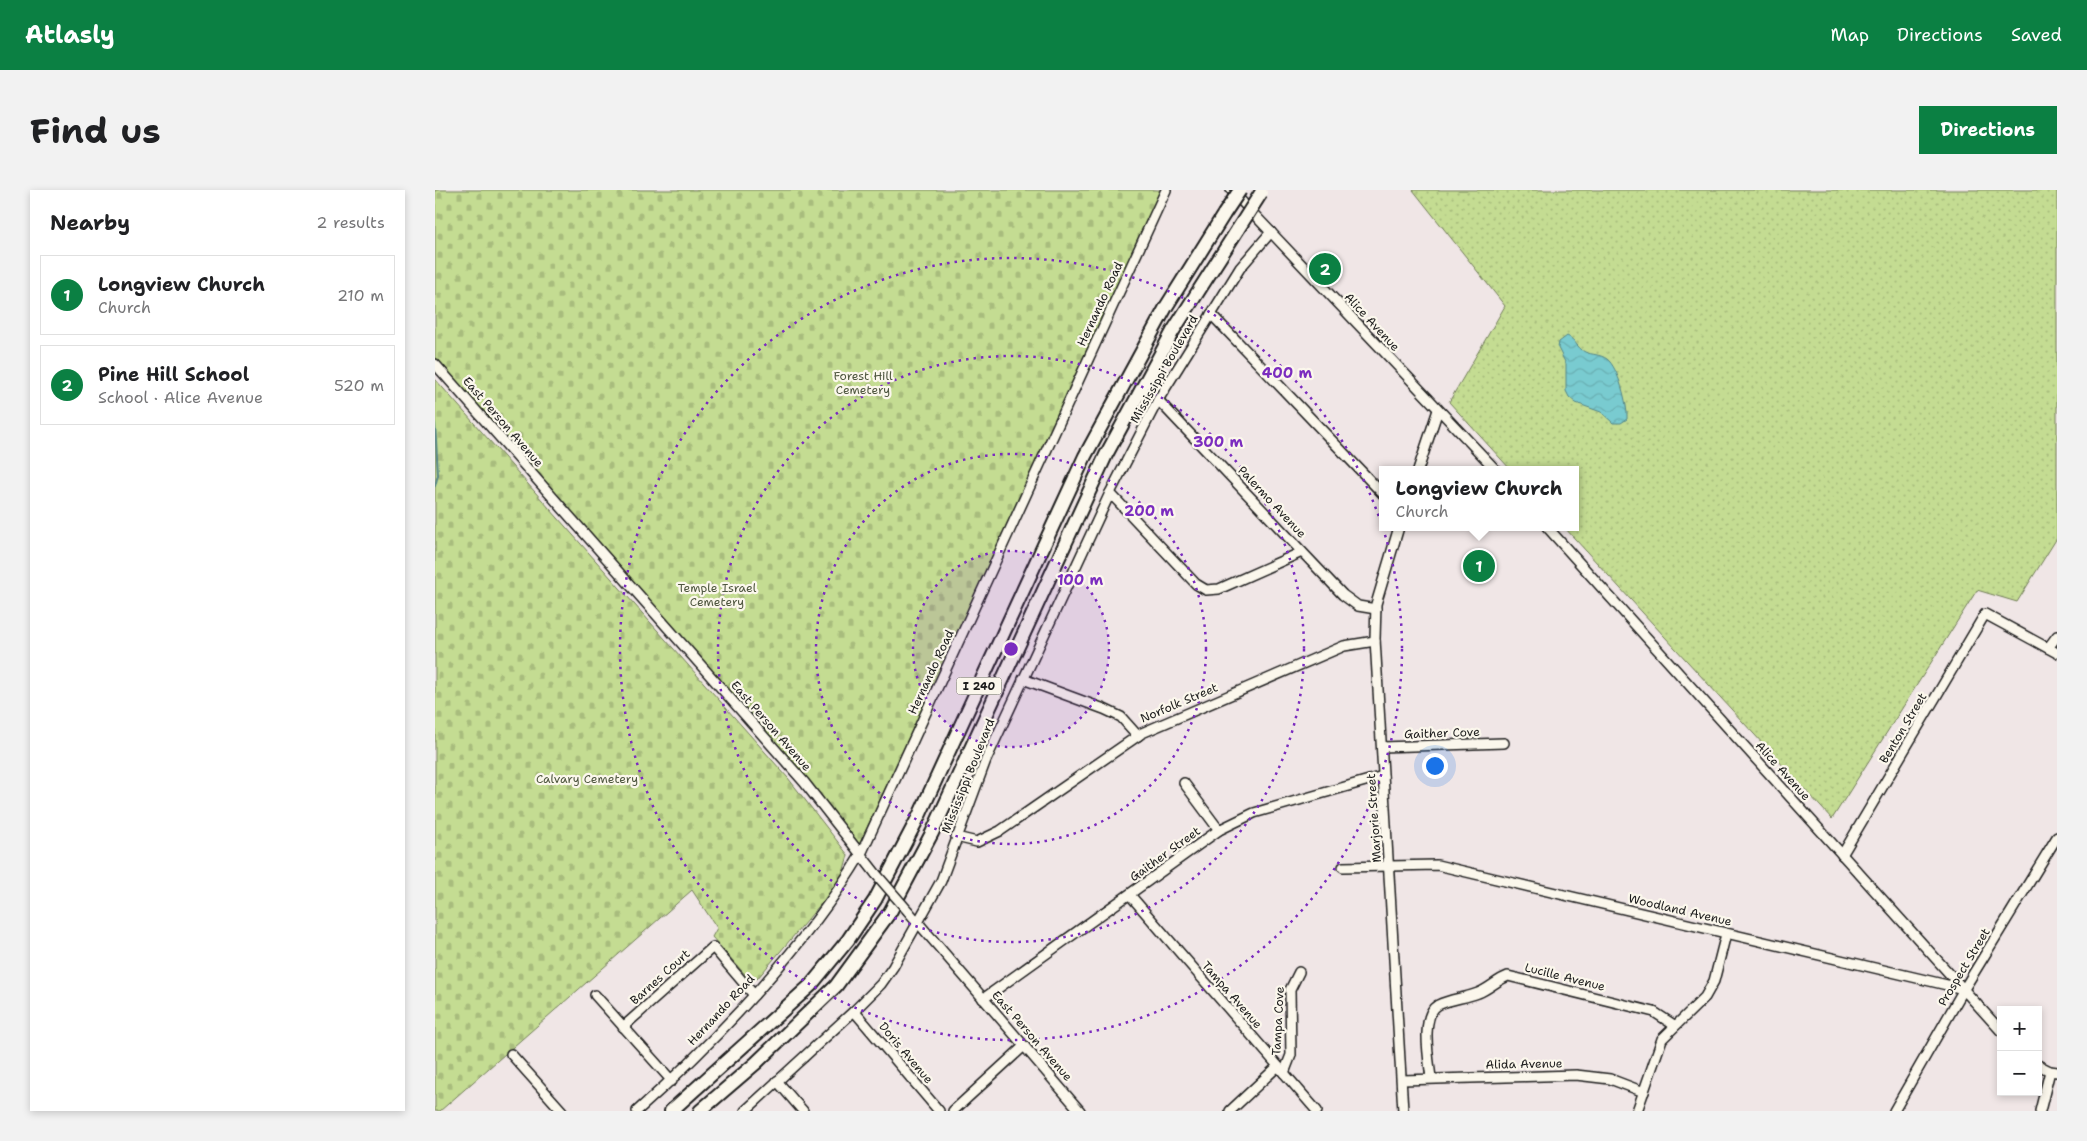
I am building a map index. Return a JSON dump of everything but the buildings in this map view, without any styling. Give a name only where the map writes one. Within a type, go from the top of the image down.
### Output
[{"type":"highway","name":"I 240","points":[[671,1111],[811,985],[848,940],[875,900],[919,816],[1092,442],[1165,307],[1240,190]]},
{"type":"highway","name":"I 240","points":[[701,1111],[756,1063],[836,986],[863,952],[893,906],[918,862],[946,805],[1106,456],[1173,332],[1262,191]]},
{"type":"street","name":"Hernando Road","points":[[637,1111],[671,1080],[753,995],[824,910],[861,854],[1166,190]]},
{"type":"street","name":"Alice Avenue","points":[[1231,190],[1492,466]]},
{"type":"street","name":"Mississippi Boulevard","points":[[745,1111],[881,984],[918,924],[941,881],[985,760],[1111,493],[1158,400],[1240,268],[1271,232]]},
{"type":"street","points":[[1211,314],[1379,490]]},
{"type":"street","name":"East Person Avenue","points":[[435,364],[804,782],[876,874],[1080,1111]]},
{"type":"street","name":"Palermo Avenue","points":[[1158,400],[1350,602],[1357,606],[1375,609]]},
{"type":"street","points":[[1419,466],[1438,410]]},
{"type":"street","points":[[1111,493],[1193,581],[1206,590],[1219,589],[1302,552]]},
{"type":"street","name":"Marjorie Street","points":[[1398,531],[1375,609],[1375,641],[1403,1111]]},
{"type":"street","name":"Alice Avenue","points":[[1551,531],[1997,1026]]},
{"type":"street","name":"Benton Street","points":[[1843,855],[1985,614],[2048,648]]},
{"type":"street","points":[[2057,636],[2048,648],[2057,653]]},
{"type":"street","name":"Norfolk Street","points":[[956,837],[977,842],[1000,831],[1137,736],[1344,646],[1375,641]]},
{"type":"street","points":[[1023,679],[1105,709],[1121,717],[1137,736]]},
{"type":"street","name":"Gaither Cove","points":[[1382,748],[1504,743]]},
{"type":"street","name":"Gaither Street","points":[[983,999],[1219,830],[1254,813],[1383,776]]},
{"type":"street","points":[[1184,783],[1219,830]]},
{"type":"street","name":"Prospect Street","points":[[1894,1111],[1964,989],[2057,837]]},
{"type":"street","name":"Woodland Avenue","points":[[1343,867],[1437,865],[1964,989]]},
{"type":"street","name":"Tampa Avenue","points":[[1130,895],[1317,1111]]},
{"type":"street","points":[[1637,1111],[1662,1039],[1674,1025],[1705,997],[1714,981],[1726,934]]},
{"type":"street","name":"Barnes Court","points":[[623,1026],[713,947],[753,995]]},
{"type":"street","name":"Tampa Cove","points":[[1280,1070],[1291,1055],[1289,990],[1299,972]]},
{"type":"street","name":"Lucille Avenue","points":[[1431,1078],[1427,1028],[1428,1017],[1432,1010],[1439,1005],[1481,992],[1498,979],[1508,976],[1654,1012],[1674,1025]]},
{"type":"street","points":[[595,995],[671,1080]]},
{"type":"street","name":"Doris Avenue","points":[[854,1011],[939,1111]]},
{"type":"street","points":[[953,1111],[1024,1046]]},
{"type":"street","points":[[511,1054],[562,1111]]},
{"type":"street","points":[[2040,1111],[2054,1072],[2042,1067]]},
{"type":"street","points":[[1231,1111],[1280,1070]]},
{"type":"street","name":"Alida Avenue","points":[[1402,1080],[1576,1075],[1610,1079],[1644,1092]]},
{"type":"street","points":[[777,1081],[803,1111]]},
{"type":"green space","name":"Forest Hill Cemetery","points":[[435,190],[1163,190],[859,845],[435,358]]},
{"type":"green space","points":[[1413,190],[2057,190],[2057,538],[2017,602],[1977,590],[1832,819],[1568,531],[1579,531],[1579,466],[1507,466],[1449,402],[1505,306]]},
{"type":"green space","name":"Calvary Cemetery","points":[[435,379],[788,778],[848,855],[841,880],[757,979],[749,979],[712,937],[717,928],[692,890],[440,1111],[435,1111]]},
{"type":"water","points":[[1567,336],[1585,352],[1604,357],[1611,363],[1621,387],[1626,405],[1627,419],[1621,423],[1613,423],[1601,412],[1576,403],[1569,397],[1566,391],[1566,364],[1558,348],[1559,342]]},
{"type":"waterway","points":[[435,423],[438,475],[435,486]]},
{"type":"place","name":"Pine Hill School","points":[[1325,269]]},
{"type":"place","name":"Longview Church","points":[[1479,566]]},
{"type":"park label","name":"Temple Israel Cemetery","points":[[717,595]]}]
